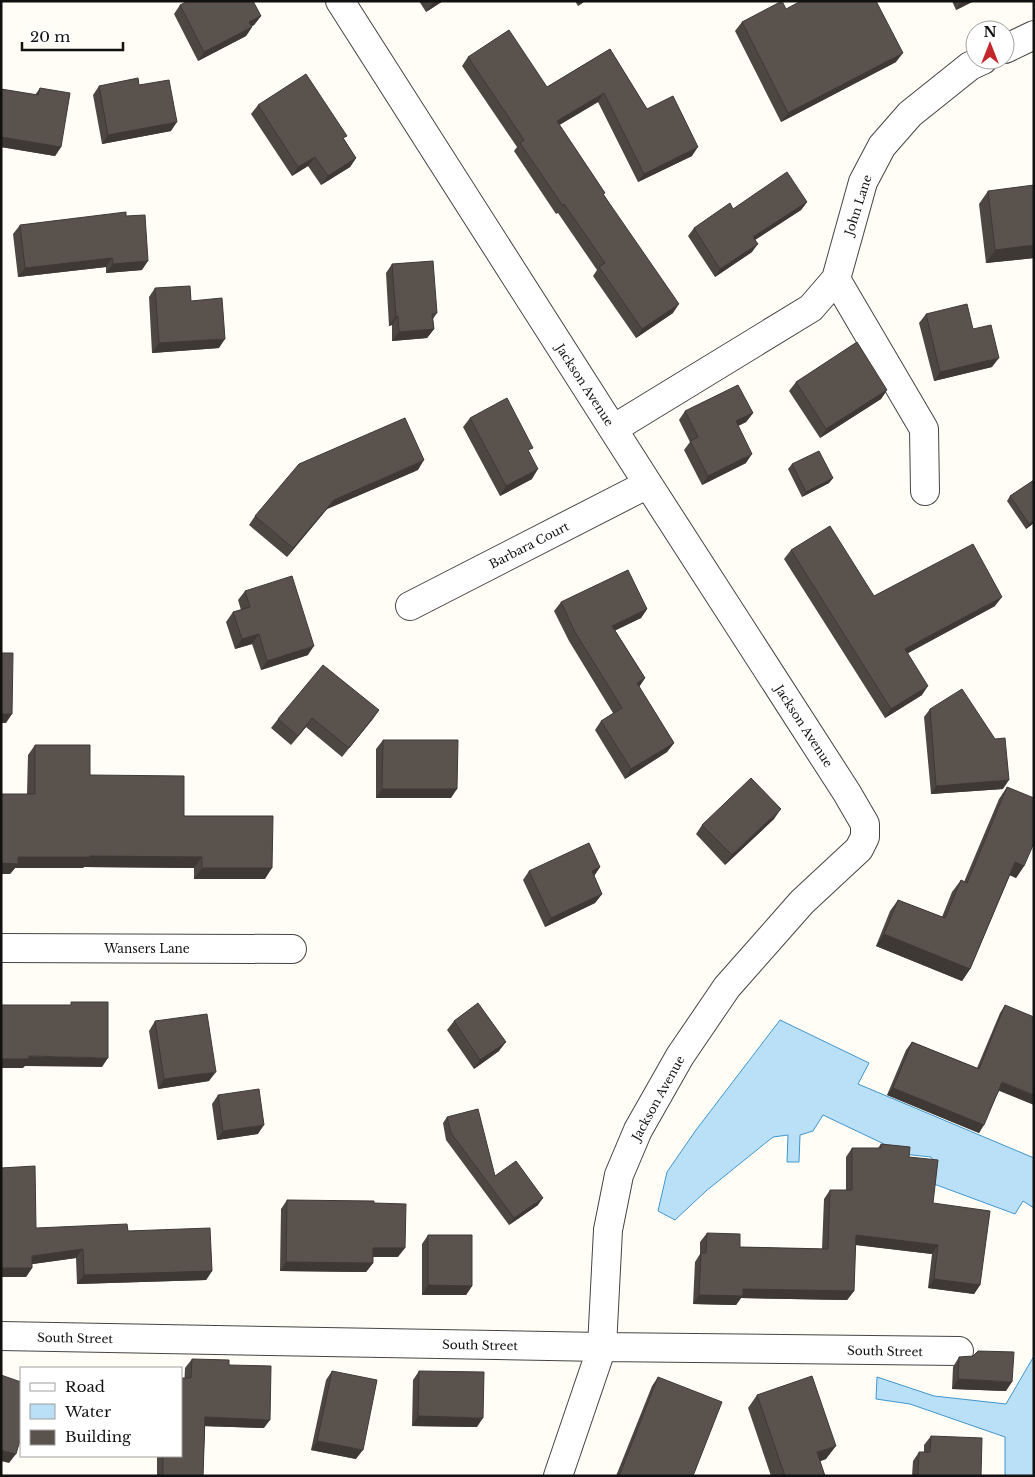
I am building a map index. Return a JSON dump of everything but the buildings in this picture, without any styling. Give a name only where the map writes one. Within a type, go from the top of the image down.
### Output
[{"type":"street","name":"Jackson Avenue","points":[[340,1],[648,484],[848,793],[865,824],[865,836],[860,849],[802,902],[727,987],[680,1056],[638,1130],[620,1175],[608,1230],[602,1347],[558,1476]]},
{"type":"street","points":[[1015,44],[1034,35]]},
{"type":"street","name":"John Lane","points":[[614,429],[812,308],[836,279],[863,182],[882,146],[910,114],[965,70]]},
{"type":"street","points":[[836,279],[924,429],[925,491]]},
{"type":"street","name":"Barbara Court","points":[[410,606],[648,484]]},
{"type":"street","name":"Wansers Lane","points":[[1,948],[292,949]]},
{"type":"street","name":"South Street","points":[[1,1336],[602,1347],[959,1351]]},
{"type":"water","points":[[780,1020],[869,1063],[858,1084],[1034,1158],[1034,1208],[1023,1201],[1015,1214],[934,1184],[936,1165],[931,1157],[884,1152],[884,1144],[823,1115],[813,1131],[800,1135],[799,1162],[787,1162],[788,1135],[773,1137],[706,1191],[675,1220],[658,1211],[667,1172],[696,1130]]},
{"type":"water","points":[[1034,1356],[1034,1476],[1005,1476],[1005,1437],[910,1404],[876,1399],[877,1377],[934,1396],[1006,1404]]}]
